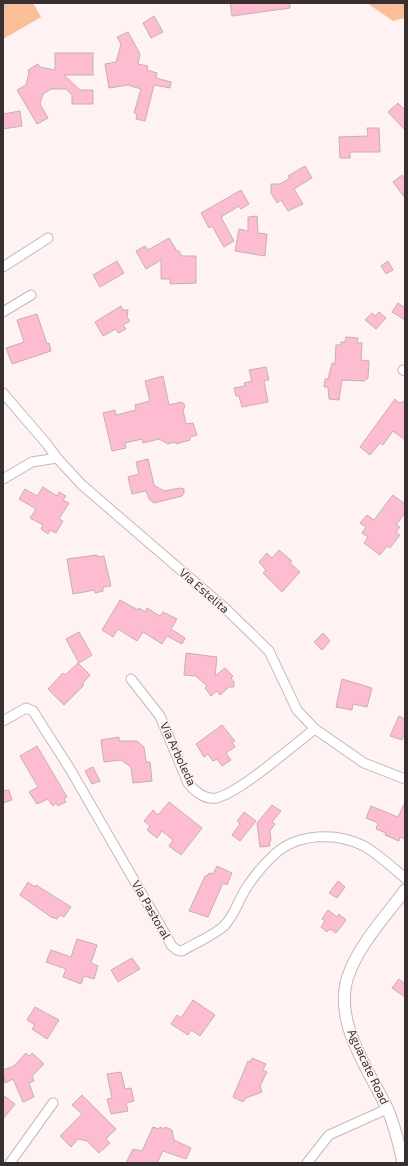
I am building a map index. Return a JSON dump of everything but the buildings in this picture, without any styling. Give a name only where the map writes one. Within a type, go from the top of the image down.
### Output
[{"type":"street","points":[[3,267],[48,238]]},
{"type":"street","points":[[3,312],[31,295]]},
{"type":"street","name":"Via Estelita","points":[[3,393],[57,458],[82,485],[226,609],[269,650],[297,710],[315,729],[364,763],[405,779]]},
{"type":"street","points":[[3,479],[32,462],[57,458]]},
{"type":"street","name":"Via Arboleda","points":[[131,679],[160,716],[188,783],[193,789],[207,797],[215,798],[240,787],[315,729]]},
{"type":"street","name":"Via Pastoral","points":[[3,721],[26,708],[33,711],[70,770],[172,946],[177,950],[182,951],[223,927],[236,910],[247,886],[260,870],[275,854],[297,842],[321,837],[344,838],[365,847],[405,878]]},
{"type":"street","name":"Aguacate Road","points":[[404,1163],[398,1134],[356,1047],[349,1027],[345,1013],[345,984],[358,954],[405,890]]},
{"type":"street","points":[[10,1163],[53,1103]]},
{"type":"street","points":[[307,1163],[329,1135],[387,1109]]},
{"type":"shaded area","points":[[3,3],[33,3],[41,17],[3,39]]},
{"type":"shaded area","points":[[367,3],[405,3],[405,18],[393,21]]}]
